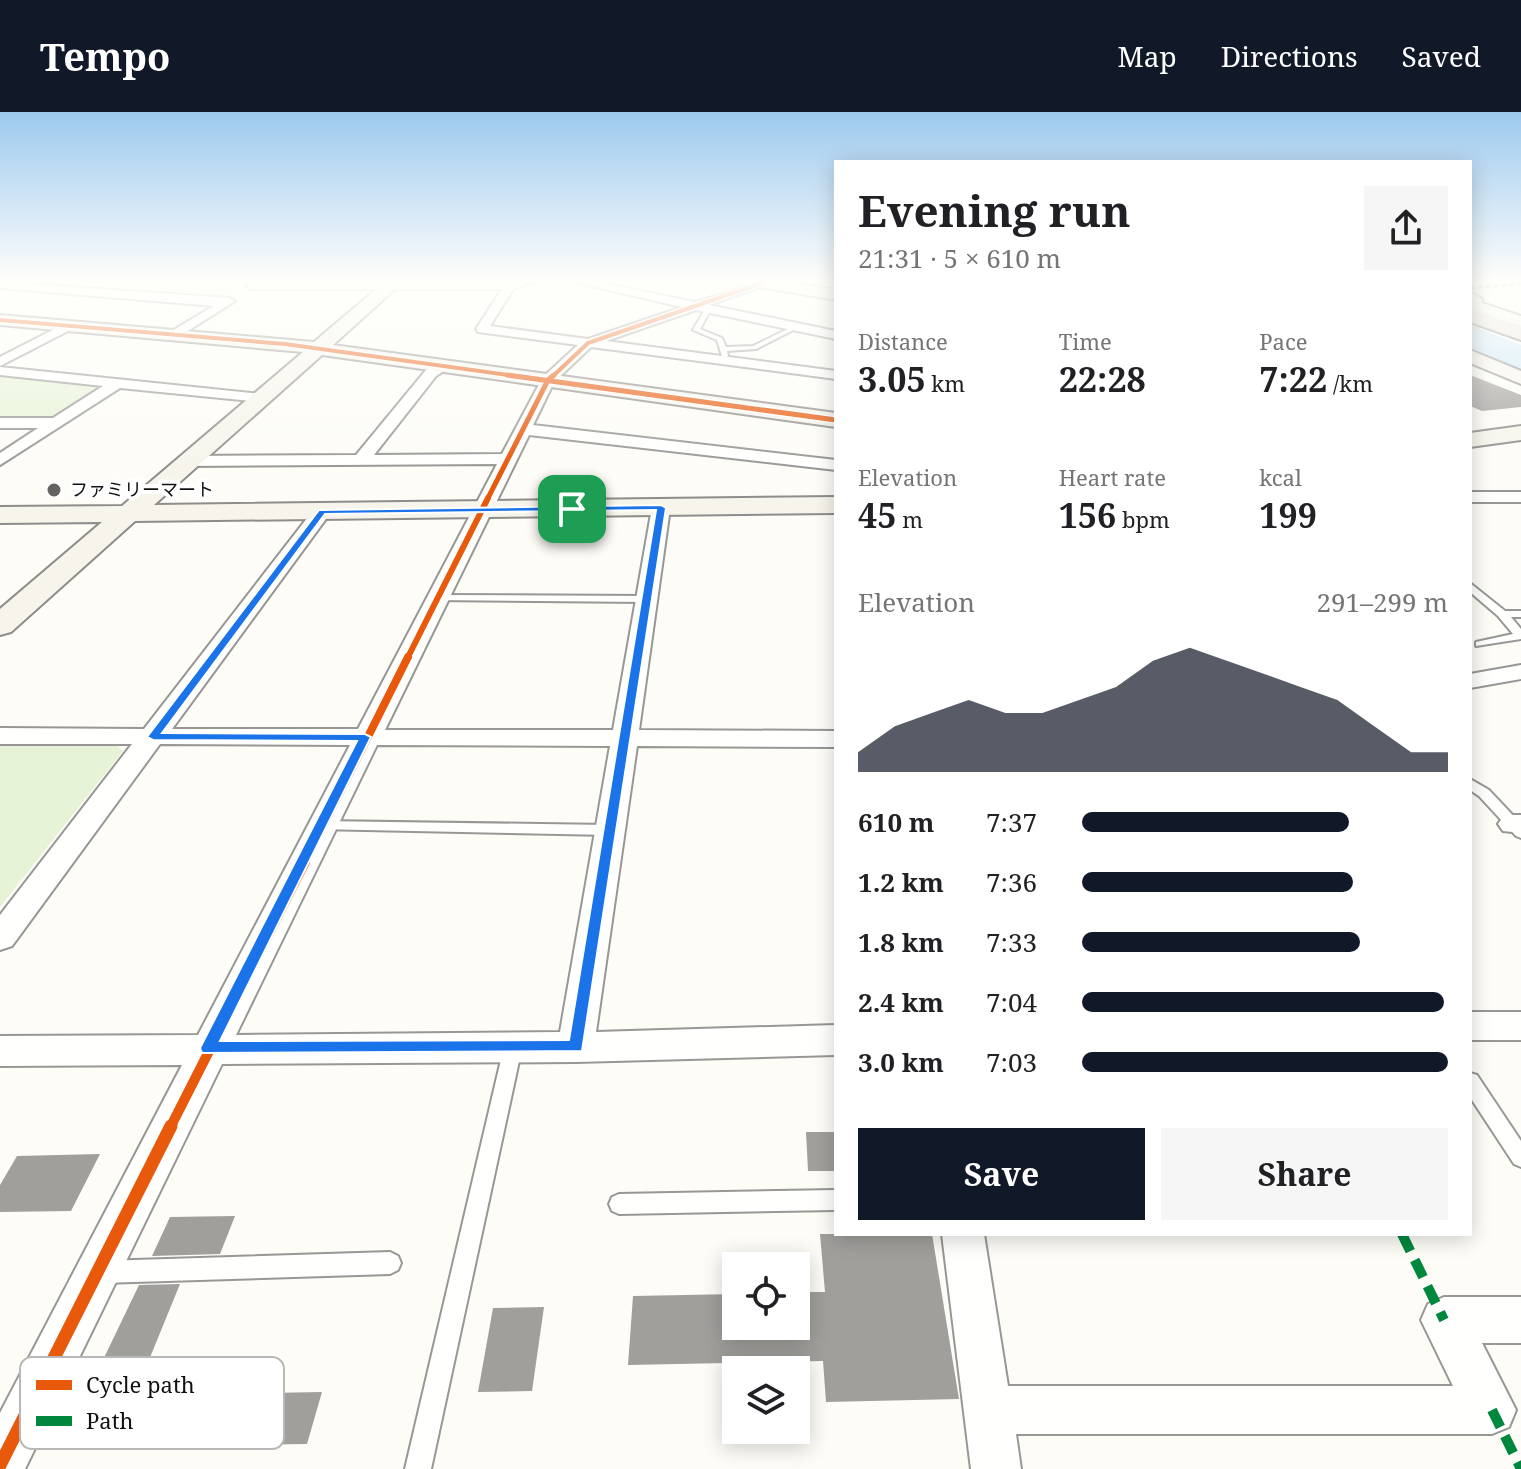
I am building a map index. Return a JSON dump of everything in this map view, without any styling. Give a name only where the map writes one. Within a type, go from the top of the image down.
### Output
[{"type":"street","points":[[0,362],[35,343]]},
{"type":"street","points":[[266,343],[834,420]]},
{"type":"street","points":[[0,625],[322,343]]},
{"type":"street","points":[[54,1357],[522,429],[548,380],[588,343]]},
{"type":"street","points":[[592,343],[725,355],[834,374]]},
{"type":"street","points":[[1472,357],[1521,378]]},
{"type":"street","points":[[362,459],[431,373],[443,367]]},
{"type":"street","points":[[0,371],[260,398]]},
{"type":"street","points":[[0,460],[117,383]]},
{"type":"street","points":[[0,423],[56,423]]},
{"type":"street","points":[[522,429],[834,465]]},
{"type":"street","points":[[1472,440],[1521,433]]},
{"type":"street","points":[[187,461],[508,459]]},
{"type":"street","points":[[1472,497],[1517,499]]},
{"type":"street","points":[[0,515],[834,505]]},
{"type":"street","points":[[576,1047],[661,508]]},
{"type":"street","points":[[0,938],[322,512]]},
{"type":"street","points":[[1472,681],[1521,672]]},
{"type":"street","points":[[0,736],[834,739]]},
{"type":"street","points":[[1472,1026],[1521,1026]]},
{"type":"street","points":[[0,1051],[576,1047],[834,1040]]},
{"type":"street","points":[[963,1236],[996,1469]]},
{"type":"street","points":[[988,1410],[1492,1410],[1444,1320],[1521,1320]]},
{"type":"street","points":[[0,1465],[20,1425]]},
{"type":"lane","points":[[721,343],[725,355],[763,343]]},
{"type":"lane","points":[[1472,588],[1521,636],[1480,644]]},
{"type":"lane","points":[[437,598],[646,599]]},
{"type":"lane","points":[[1502,614],[1521,614]]},
{"type":"lane","points":[[1472,785],[1518,827]]},
{"type":"lane","points":[[320,826],[609,830]]},
{"type":"lane","points":[[418,1469],[513,1047]]},
{"type":"lane","points":[[1472,1084],[1521,1158]]},
{"type":"lane","points":[[619,1204],[834,1200]]},
{"type":"lane","points":[[97,1272],[390,1263]]},
{"type":"green space","points":[[0,376],[101,387],[55,418],[0,420]]},
{"type":"green space","points":[[0,744],[115,744],[123,751],[0,907]]},
{"type":"water","points":[[1472,343],[1521,345],[1521,370],[1472,350]]},
{"type":"building","points":[[1472,376],[1521,395],[1521,407],[1482,411],[1472,407]]},
{"type":"building","points":[[806,1132],[834,1132],[834,1171],[808,1171]]},
{"type":"building","points":[[100,1154],[71,1211],[0,1212],[0,1185],[17,1156]]},
{"type":"building","points":[[235,1216],[220,1254],[152,1256],[170,1217]]},
{"type":"building","points":[[820,1234],[932,1236],[959,1399],[826,1402],[823,1361],[810,1361],[810,1356],[722,1356],[722,1363],[628,1365],[633,1296],[722,1294],[722,1340],[810,1340],[810,1292],[825,1292]]},
{"type":"building","points":[[180,1284],[150,1357],[104,1357],[139,1285]]},
{"type":"building","points":[[544,1307],[532,1391],[478,1392],[493,1308]]},
{"type":"building","points":[[322,1392],[307,1444],[284,1444],[284,1393]]},
{"type":"marked path","points":[[1403,1236],[1444,1320]]},
{"type":"marked path","points":[[1492,1410],[1521,1469]]},
{"type":"cycle path","points":[[277,343],[834,420]]},
{"type":"cycle path","points":[[55,1357],[548,380],[588,343]]},
{"type":"cycle path","points":[[0,1465],[20,1425]]},
{"type":"place","name":"ファミリーマート","points":[[54,490]]},
{"type":"route","points":[[661,508],[576,1047],[208,1048],[365,737],[153,737],[322,512],[572,509],[661,508]]}]
